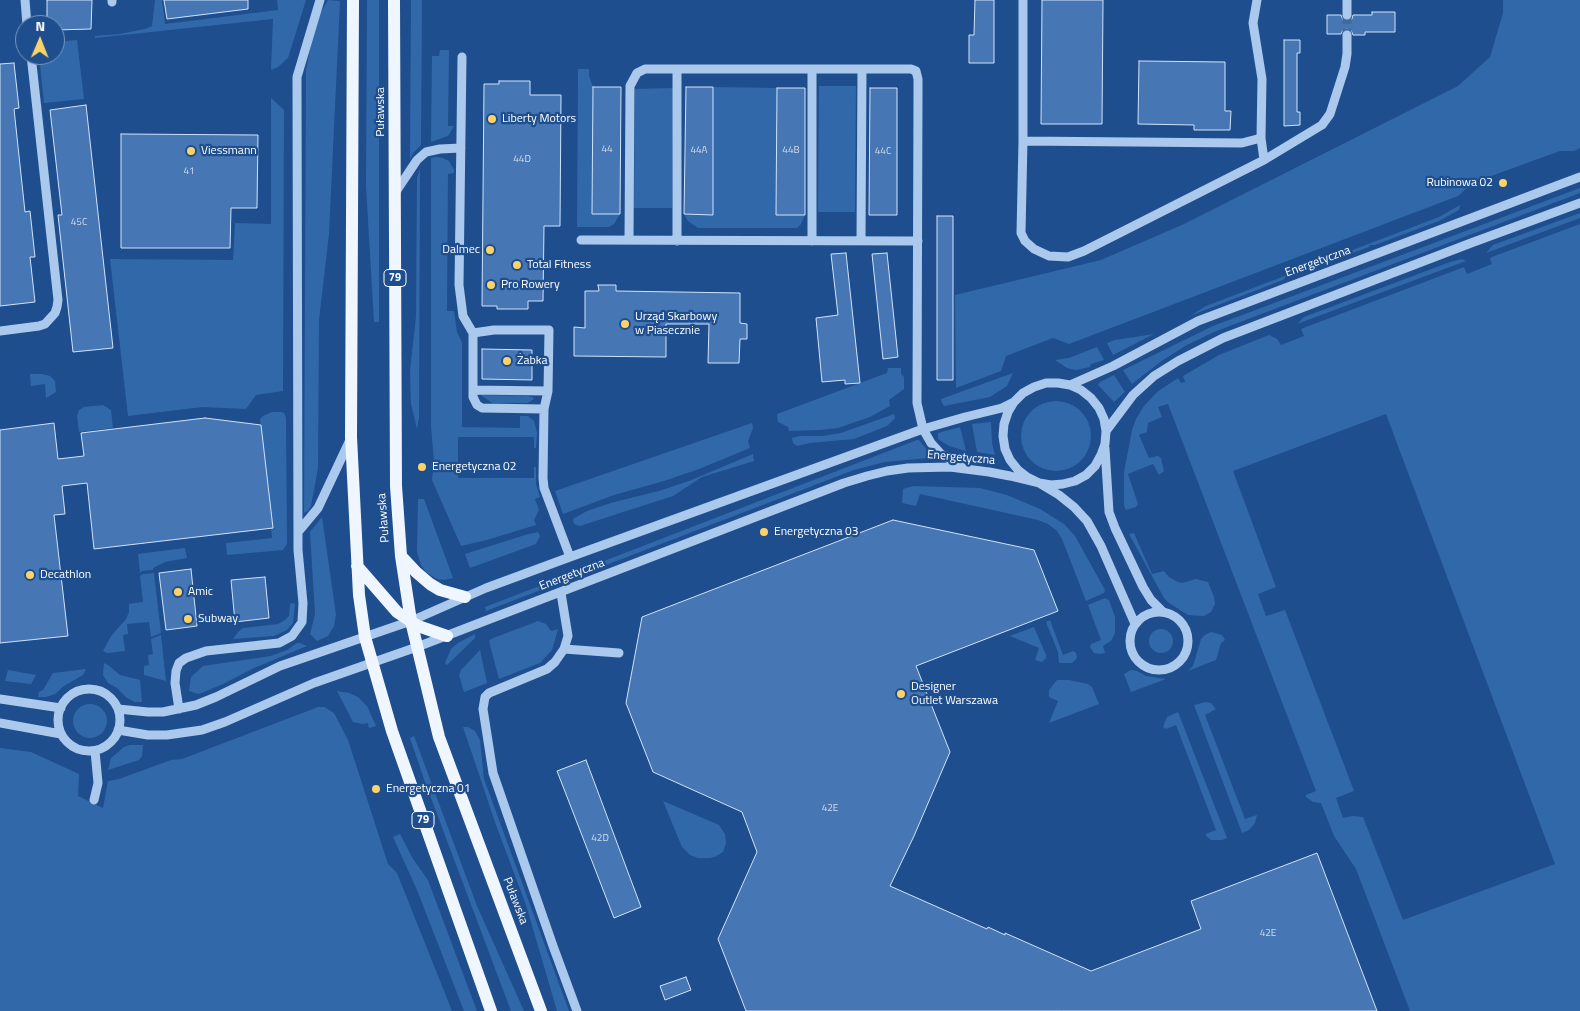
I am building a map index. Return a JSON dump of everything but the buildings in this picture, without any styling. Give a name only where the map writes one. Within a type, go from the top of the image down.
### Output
[{"type":"main road","name":"79","points":[[352,0],[352,437],[357,566],[366,637],[392,731],[491,1011]]},
{"type":"main road","name":"Puławska","points":[[394,0],[396,486],[401,556],[411,621],[439,737],[541,1011]]},
{"type":"main road","points":[[401,556],[430,584],[440,590],[465,597]]},
{"type":"main road","points":[[357,566],[397,612],[418,626],[447,636]]},
{"type":"street","points":[[25,0],[27,15]]},
{"type":"street","points":[[179,709],[175,680],[179,663],[186,658],[206,651],[279,642],[292,636],[302,622],[298,550],[297,77],[320,0]]},
{"type":"street","points":[[1023,0],[1022,233],[1025,242],[1034,249],[1049,256],[1068,257],[1084,251],[1264,160],[1322,125],[1330,114],[1345,67],[1347,34]]},
{"type":"street","points":[[1257,0],[1253,23],[1262,78],[1261,138],[1264,160]]},
{"type":"street","points":[[1347,0],[1347,15]]},
{"type":"street","points":[[462,57],[459,286],[462,316],[473,333],[473,397],[477,405],[482,408],[544,409]]},
{"type":"street","points":[[0,330],[45,324],[56,313],[58,300],[32,65]]},
{"type":"street","points":[[629,240],[630,86],[637,74],[645,69],[911,69],[916,71],[917,403],[923,429],[931,443],[940,454],[966,469]]},
{"type":"street","points":[[677,69],[677,241]]},
{"type":"street","points":[[812,69],[812,241]]},
{"type":"street","points":[[861,241],[862,69]]},
{"type":"street","points":[[1023,141],[1242,143],[1261,138]]},
{"type":"street","points":[[395,193],[417,160],[426,152],[440,148],[461,148]]},
{"type":"street","name":"Energetyczna","points":[[1070,385],[1113,366],[1206,318],[1580,177]]},
{"type":"street","points":[[1106,431],[1133,396],[1154,376],[1178,361],[1223,338],[1462,246],[1580,203]]},
{"type":"street","points":[[581,240],[918,241]]},
{"type":"street","points":[[473,333],[494,330],[549,330],[548,391],[544,409],[544,488],[570,557]]},
{"type":"street","name":"Energetyczna","points":[[118,730],[167,736],[202,730],[314,683],[417,648],[844,483],[867,476],[908,468],[924,467],[989,472],[1039,483],[1057,485],[1075,481],[1095,466],[1105,444],[1106,431],[1104,419],[1099,408],[1082,390],[1070,385],[1046,383],[1023,393],[1014,402],[1004,424],[1005,449],[1010,460],[1018,470],[1039,483]]},
{"type":"street","points":[[473,390],[548,391]]},
{"type":"street","name":"Energetyczna","points":[[118,709],[148,712],[179,709],[216,698],[280,666],[411,621],[465,597],[570,557],[923,429],[1002,408],[1014,402]]},
{"type":"street","points":[[298,532],[318,508],[352,437]]},
{"type":"street","points":[[1105,444],[1109,512],[1143,587],[1162,611]]},
{"type":"street","points":[[1039,483],[1074,506],[1087,521],[1096,535],[1135,624]]},
{"type":"street","points":[[561,592],[568,636],[564,649],[556,662],[547,669],[489,693],[485,698],[483,708],[493,773],[552,946],[577,1011]]},
{"type":"street","points":[[1162,611],[1170,613],[1183,623],[1187,630],[1188,648],[1184,656],[1171,668],[1154,670],[1145,666],[1138,661],[1130,646],[1135,624],[1142,616],[1152,612],[1162,611]]},
{"type":"street","points":[[564,649],[619,653]]},
{"type":"street","points":[[93,690],[108,697],[118,709],[120,720],[118,730],[109,743],[95,751],[85,751],[75,748],[67,742],[61,734],[58,716],[66,699],[74,693],[93,690]]},
{"type":"street","points":[[0,699],[61,708]]},
{"type":"street","points":[[0,723],[61,734]]},
{"type":"street","points":[[94,800],[98,783],[95,751]]},
{"type":"shaded area","points":[[155,0],[162,0],[165,24],[278,10],[277,0],[306,0],[288,58],[278,67],[271,70],[273,19],[95,38],[95,36],[120,34],[152,26]]},
{"type":"shaded area","points":[[328,0],[340,1],[329,234],[319,320],[318,468],[311,506],[304,513],[306,70],[321,12]]},
{"type":"shaded area","points":[[367,0],[379,0],[379,322],[374,322],[366,186]]},
{"type":"shaded area","points":[[411,0],[422,0],[421,145],[413,153],[410,160]]},
{"type":"shaded area","points":[[1503,0],[1580,0],[1580,148],[1574,151],[1560,151],[1472,183],[1458,196],[1069,344],[1053,338],[1006,356],[1001,371],[956,388],[955,295],[1101,260],[1184,224],[1458,86],[1490,57],[1503,13]]},
{"type":"shaded area","points":[[77,40],[84,99],[44,103],[40,65],[65,65],[65,41]]},
{"type":"shaded area","points":[[440,50],[449,50],[448,126],[454,126],[448,136],[431,142],[432,56],[439,56]]},
{"type":"shaded area","points":[[578,69],[589,69],[589,76],[593,87],[592,214],[620,214],[614,224],[609,227],[577,227]]},
{"type":"shaded area","points":[[819,86],[856,86],[855,212],[818,212]]},
{"type":"shaded area","points":[[713,87],[777,88],[776,215],[805,215],[797,228],[698,228],[688,221],[684,214],[713,215]]},
{"type":"shaded area","points":[[673,88],[672,208],[634,208],[635,89]]},
{"type":"shaded area","points":[[271,98],[284,110],[283,391],[256,395],[246,409],[203,407],[128,416],[110,259],[233,260],[235,223],[271,224]]},
{"type":"shaded area","points":[[436,157],[449,161],[454,170],[454,173],[448,174],[447,311],[454,311],[457,332],[462,342],[462,427],[520,428],[520,416],[528,416],[534,421],[537,433],[536,448],[534,448],[534,437],[458,437],[458,478],[534,478],[534,467],[536,467],[536,484],[540,497],[535,499],[539,510],[534,520],[536,525],[461,546],[432,480],[434,462],[431,426],[431,158]]},
{"type":"shaded area","points":[[420,169],[419,418],[417,429],[411,404],[410,371],[416,316],[417,178]]},
{"type":"shaded area","points":[[1580,188],[1580,193],[1214,332],[1187,345],[1163,360],[1132,384],[1123,370],[1213,326]]},
{"type":"shaded area","points":[[1460,205],[1459,210],[1439,221],[1286,277],[1283,280],[1192,315],[1177,324],[1206,306],[1439,217]]},
{"type":"shaded area","points":[[1580,213],[1580,218],[1486,253],[1493,245]]},
{"type":"shaded area","points":[[1580,224],[1580,1011],[1410,1011],[1356,869],[1334,836],[1321,803],[1313,802],[1306,797],[1306,795],[1316,791],[1168,404],[1158,407],[1162,417],[1148,423],[1147,432],[1139,435],[1149,458],[1158,456],[1161,458],[1164,471],[1159,475],[1153,464],[1128,474],[1138,504],[1136,507],[1126,510],[1124,506],[1124,472],[1132,430],[1144,406],[1157,392],[1178,378],[1181,383],[1185,382],[1183,376],[1219,355],[1269,335],[1277,339],[1281,345],[1304,336],[1301,329],[1464,267],[1467,274],[1492,264],[1490,259]],"holes":[[[1386,414],[1555,864],[1403,920],[1363,817],[1343,818],[1336,798],[1354,791],[1285,610],[1266,616],[1258,594],[1276,587],[1233,471]]]},
{"type":"shaded area","points":[[1462,259],[1466,261],[1297,324],[1304,317]]},
{"type":"shaded area","points":[[1154,334],[1113,355],[1107,343],[1115,340]]},
{"type":"shaded area","points":[[1097,347],[1104,360],[1091,364],[1090,367],[1076,370],[1067,368],[1055,360],[1069,358]]},
{"type":"shaded area","points":[[888,368],[901,368],[901,374],[904,377],[904,389],[889,400],[890,406],[870,417],[838,428],[820,430],[789,431],[788,427],[778,422],[777,414],[887,373]]},
{"type":"shaded area","points":[[1013,373],[1007,386],[990,397],[944,406],[942,403],[941,399]]},
{"type":"shaded area","points":[[30,374],[50,376],[55,381],[56,392],[46,398],[45,384],[31,386]]},
{"type":"shaded area","points":[[1114,375],[1125,392],[1114,402],[1098,385]]},
{"type":"shaded area","points":[[481,395],[527,396],[534,399],[528,403],[492,403]]},
{"type":"shaded area","points":[[1056,401],[1069,404],[1081,411],[1088,423],[1091,436],[1088,449],[1081,461],[1069,468],[1056,471],[1043,468],[1031,461],[1024,449],[1021,436],[1024,423],[1031,411],[1043,404]]},
{"type":"shaded area","points":[[103,405],[111,410],[113,428],[79,432],[77,416],[79,410],[84,407]]},
{"type":"shaded area","points":[[272,412],[284,413],[286,418],[287,544],[283,550],[227,555],[226,543],[272,538],[260,419]]},
{"type":"shaded area","points":[[894,414],[895,418],[887,426],[854,439],[797,446],[793,443],[792,438],[841,433]]},
{"type":"shaded area","points":[[991,422],[992,443],[995,455],[977,452],[972,424]]},
{"type":"shaded area","points":[[752,423],[753,428],[748,441],[750,448],[699,469],[614,495],[563,514],[555,491]]},
{"type":"shaded area","points":[[960,427],[966,451],[949,446],[938,439],[938,433]]},
{"type":"shaded area","points":[[917,440],[931,455],[929,458],[885,462],[854,470],[486,611],[485,607]]},
{"type":"shaded area","points":[[753,454],[754,461],[702,477],[673,496],[580,526],[574,524],[573,519],[587,511],[689,481]]},
{"type":"shaded area","points":[[913,486],[980,488],[1007,495],[1040,509],[1064,524],[1075,536],[1105,590],[1104,593],[1086,601],[1062,539],[1057,531],[1048,524],[1038,520],[920,494],[916,506],[902,503],[903,489]]},
{"type":"shaded area","points":[[418,499],[424,499],[453,578],[437,579],[426,572],[421,565],[417,552]]},
{"type":"shaded area","points":[[322,517],[336,615],[334,626],[328,636],[317,641],[310,634],[315,614],[310,532]]},
{"type":"shaded area","points":[[538,532],[540,536],[536,544],[470,568],[465,554]]},
{"type":"shaded area","points":[[1134,533],[1152,574],[1164,571],[1169,577],[1182,583],[1196,579],[1208,582],[1215,604],[1211,612],[1204,616],[1188,615],[1164,598],[1129,534]]},
{"type":"shaded area","points":[[185,548],[187,558],[165,562],[153,568],[153,570],[140,573],[138,554]]},
{"type":"shaded area","points":[[154,573],[161,633],[151,637],[149,622],[127,624],[128,634],[123,635],[125,651],[107,653],[103,651],[111,636],[126,619],[129,612],[129,604],[143,602],[140,576]]},
{"type":"shaded area","points":[[1105,598],[1109,600],[1115,617],[1115,633],[1111,641],[1103,646],[1105,653],[1100,654],[1094,653],[1090,647],[1091,644],[1101,640],[1088,605]]},
{"type":"shaded area","points":[[290,604],[295,604],[293,623],[287,630],[274,636],[233,639],[243,628],[278,624],[285,620],[289,616]]},
{"type":"shaded area","points":[[1050,620],[1063,655],[1073,651],[1076,653],[1077,658],[1072,663],[1059,663],[1058,652],[1046,622]]},
{"type":"shaded area","points":[[538,621],[546,624],[551,631],[558,629],[552,650],[540,663],[499,679],[489,641]]},
{"type":"shaded area","points":[[1034,627],[1046,655],[1042,662],[1035,660],[1039,648],[1010,636]]},
{"type":"shaded area","points":[[1161,629],[1166,630],[1172,636],[1172,646],[1166,652],[1161,653],[1156,652],[1150,646],[1149,641],[1150,636],[1156,630]]},
{"type":"shaded area","points":[[1211,632],[1222,635],[1225,640],[1221,643],[1216,660],[1188,671],[1193,666],[1201,639]]},
{"type":"shaded area","points":[[475,634],[475,638],[447,665],[445,663],[451,649]]},
{"type":"shaded area","points":[[161,635],[166,681],[144,675],[144,666],[149,665],[148,655],[153,654],[151,639]]},
{"type":"shaded area","points":[[297,643],[307,646],[254,668],[204,692],[198,694],[189,691],[191,677],[203,666],[271,656],[287,650]]},
{"type":"shaded area","points":[[480,650],[487,683],[464,692],[459,675],[461,670]]},
{"type":"shaded area","points":[[104,663],[120,675],[140,680],[142,702],[135,702],[127,698],[117,688],[108,683],[103,675]]},
{"type":"shaded area","points":[[86,669],[83,675],[64,686],[55,694],[38,697],[39,692],[43,690],[53,673]]},
{"type":"shaded area","points":[[8,670],[36,675],[31,684],[5,681]]},
{"type":"shaded area","points":[[1131,670],[1146,676],[1166,679],[1131,692],[1124,674]]},
{"type":"shaded area","points":[[1057,680],[1069,680],[1088,684],[1092,687],[1099,704],[1049,723],[1058,701],[1049,697],[1049,690]]},
{"type":"shaded area","points":[[337,691],[358,697],[367,706],[376,726],[369,728],[368,723],[353,722]]},
{"type":"shaded area","points":[[1206,702],[1211,703],[1216,709],[1205,715],[1245,819],[1257,815],[1255,823],[1249,830],[1242,833],[1194,705]]},
{"type":"shaded area","points":[[90,704],[102,709],[107,721],[102,733],[90,738],[78,733],[73,721],[78,709]]},
{"type":"shaded area","points":[[318,707],[324,707],[334,713],[348,740],[388,864],[397,873],[452,1011],[0,1011],[0,748],[31,752],[79,774],[78,796],[103,808],[108,781],[119,779],[171,760],[182,759]]},
{"type":"shaded area","points":[[1178,712],[1227,838],[1222,840],[1211,840],[1206,836],[1206,834],[1216,830],[1176,725],[1166,729],[1163,727],[1167,717]]},
{"type":"shaded area","points":[[463,727],[468,727],[475,731],[480,740],[484,779],[569,1011],[557,1011],[526,905],[496,825]]},
{"type":"shaded area","points":[[414,736],[477,906],[524,1011],[511,1011],[425,782],[410,738]]},
{"type":"shaded area","points":[[143,745],[142,756],[139,760],[108,770],[111,758],[124,747]]},
{"type":"shaded area","points":[[663,801],[719,825],[725,834],[726,843],[723,852],[709,858],[698,858],[690,855],[682,847]]},
{"type":"shaded area","points":[[400,834],[413,859],[428,880],[477,1011],[464,1011],[417,890],[393,837]]},
{"type":"tunnel","points":[[1347,15],[1347,35]]},
{"type":"place","name":"Liberty Motors","points":[[492,119]]},
{"type":"place","name":"Viessmann","points":[[191,151]]},
{"type":"place","name":"Rubinowa 02","points":[[1503,183]]},
{"type":"place","name":"Dalmec","points":[[490,250]]},
{"type":"place","name":"Total Fitness","points":[[517,265]]},
{"type":"place","name":"Pro Rowery","points":[[491,285]]},
{"type":"place","name":"Urząd Skarbowy w Piasecznie","points":[[625,324]]},
{"type":"place","name":"Żabka","points":[[507,361]]},
{"type":"place","name":"Energetyczna 02","points":[[422,467]]},
{"type":"place","name":"Energetyczna 03","points":[[764,532]]},
{"type":"place","name":"Decathlon","points":[[30,575]]},
{"type":"place","name":"Amic","points":[[178,592]]},
{"type":"place","name":"Subway","points":[[188,619]]},
{"type":"place","name":"Designer Outlet Warszawa","points":[[901,694]]},
{"type":"place","name":"Energetyczna 01","points":[[376,789]]}]
